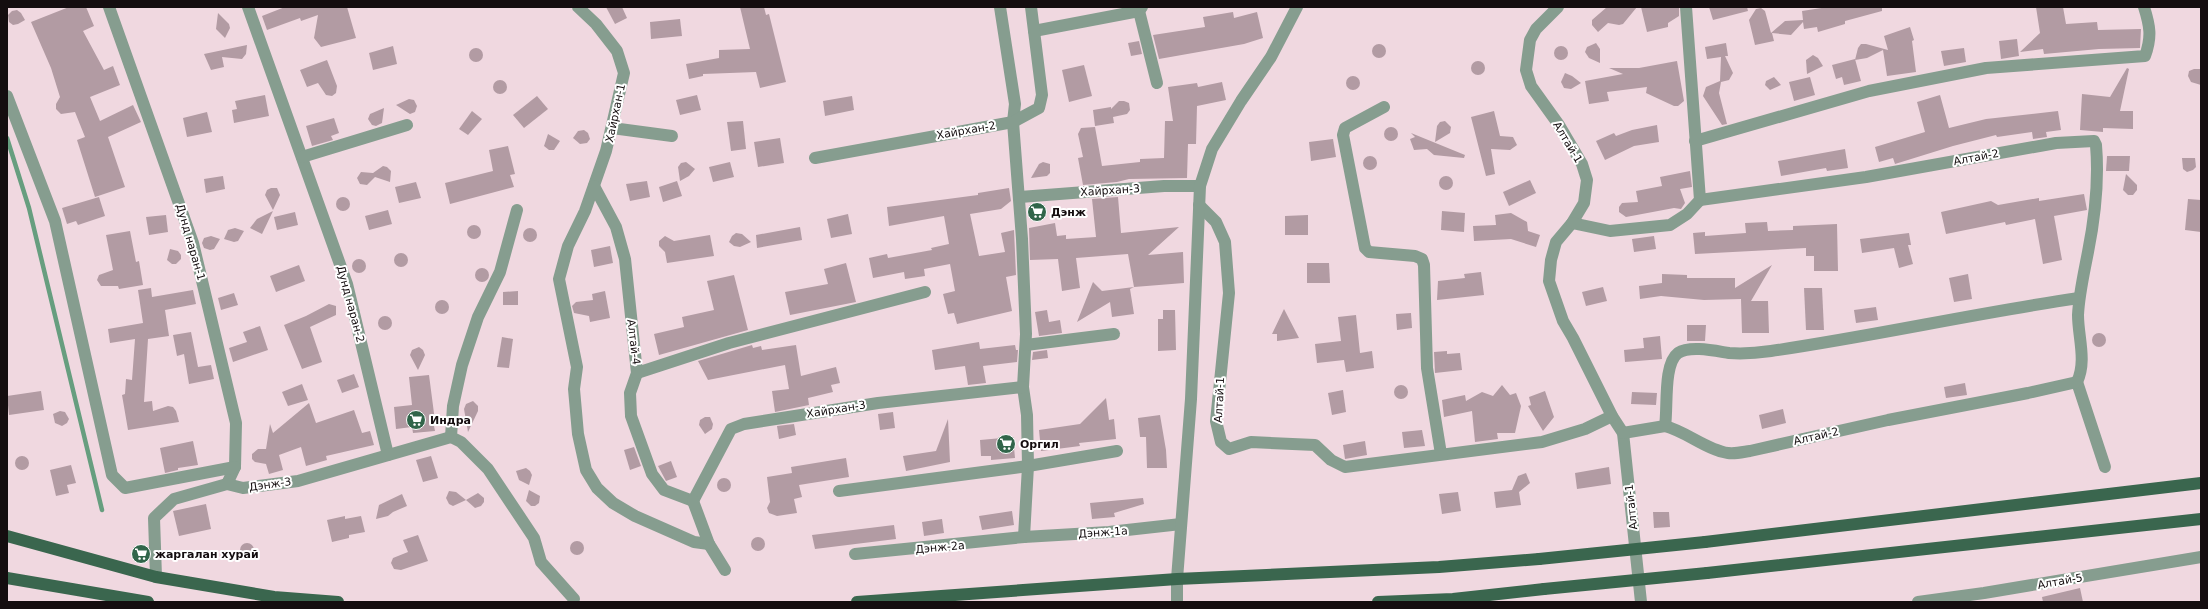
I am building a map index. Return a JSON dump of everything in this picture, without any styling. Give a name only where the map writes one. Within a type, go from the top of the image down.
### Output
[{"type":"main road","points":[[857,602],[1177,579],[1439,567],[1539,559],[1705,542],[2201,483]]},
{"type":"main road","points":[[1378,602],[1453,599],[2201,519]]},
{"type":"main road","points":[[7,536],[156,578],[274,597],[338,602]]},
{"type":"main road","points":[[7,578],[148,602]]},
{"type":"street","name":"Дунд наран-1","points":[[109,7],[193,243],[236,423],[235,467],[227,484]]},
{"type":"street","name":"Дунд наран-2","points":[[248,7],[347,284],[388,454]]},
{"type":"street","name":"Хайрхан-1","points":[[578,7],[596,24],[617,51],[624,73],[606,151],[585,211],[568,246],[559,279],[576,367],[574,389],[578,434],[586,470],[597,488],[613,503],[635,516],[694,542],[709,544]]},
{"type":"street","points":[[1000,7],[1015,104],[1013,122],[1020,197],[1026,345],[1023,387],[1027,415],[1028,466],[1024,537]]},
{"type":"street","name":"Хайрхан-2","points":[[815,158],[1013,122],[1039,108],[1042,95],[1031,7]]},
{"type":"street","points":[[1177,602],[1177,579],[1191,399],[1200,186],[1212,149],[1241,100],[1271,57],[1298,7]]},
{"type":"street","name":"Алтай-1","points":[[1558,7],[1536,29],[1530,40],[1526,70],[1530,86],[1559,125],[1582,164],[1587,180],[1584,203],[1572,223],[1556,242],[1551,260],[1549,281],[1563,321],[1612,416],[1623,433],[1640,602]]},
{"type":"street","points":[[1572,223],[1610,231],[1670,225],[1687,214],[1700,200],[1686,7]]},
{"type":"street","points":[[1695,141],[1869,91],[1986,68],[2145,56],[2150,43],[2149,21],[2144,7]]},
{"type":"street","points":[[1034,31],[1141,9],[1157,84]]},
{"type":"street","points":[[7,96],[55,222],[112,474],[124,488],[235,467]]},
{"type":"street","points":[[1384,107],[1345,128],[1343,135],[1365,248],[1369,252],[1415,256],[1422,259],[1424,265],[1427,368],[1441,454]]},
{"type":"street","points":[[302,158],[407,125]]},
{"type":"street","points":[[612,128],[672,136]]},
{"type":"street","name":"Алтай-2","points":[[1623,433],[1665,426],[1682,431],[1718,450],[1730,453],[1750,451],[1888,420],[2028,394],[2077,382],[2082,372],[2078,316],[2079,298],[2095,202],[2097,157],[2096,145],[2094,141],[2056,143],[1866,177],[1700,200]]},
{"type":"street","name":"Алтай-4","points":[[594,186],[616,227],[625,259],[638,373],[630,393],[631,416],[652,474],[664,490],[693,501]]},
{"type":"street","name":"Хайрхан-3","points":[[1020,197],[1164,186],[1200,186]]},
{"type":"street","name":"Алтай-1","points":[[1199,205],[1216,222],[1225,242],[1229,293],[1216,421],[1221,442],[1229,449],[1251,442],[1315,445],[1331,460],[1345,467],[1542,442],[1585,429],[1612,416]]},
{"type":"street","points":[[517,210],[500,272],[478,317],[462,365],[452,406],[451,437],[461,442],[488,469],[534,538],[541,562],[574,599]]},
{"type":"street","points":[[638,373],[729,343],[925,292]]},
{"type":"street","points":[[1665,426],[1669,371],[1672,359],[1679,352],[1699,349],[1729,353],[1771,351],[2009,308],[2079,298]]},
{"type":"street","points":[[1026,345],[1114,334]]},
{"type":"street","points":[[2077,382],[2105,467]]},
{"type":"street","name":"Хайрхан-3","points":[[693,501],[731,430],[744,424],[878,403],[1023,387]]},
{"type":"street","name":"Дэнж-3","points":[[156,578],[154,518],[174,498],[227,484],[243,488],[298,481],[451,437]]},
{"type":"street","points":[[839,491],[1028,466],[1117,450]]},
{"type":"street","points":[[693,501],[709,544],[725,570]]},
{"type":"street","name":"Дэнж-1а","points":[[1024,537],[1109,532],[1181,524]]},
{"type":"street","name":"Дэнж-2а","points":[[855,554],[1024,537]]},
{"type":"street","name":"Алтай-5","points":[[1918,602],[1992,592],[2201,557]]},
{"type":"building","points":[[69,7],[86,7],[94,26],[83,31],[104,70],[113,66],[120,85],[90,97],[100,121],[133,105],[141,122],[108,137],[125,187],[95,197],[77,140],[85,137],[75,112],[61,114],[56,109],[56,104],[60,97],[51,68],[31,22]]},
{"type":"building","points":[[285,7],[347,7],[356,38],[321,47],[314,38],[318,15],[301,21],[300,18],[267,30],[262,16]]},
{"type":"building","points":[[606,7],[622,7],[627,18],[615,24]]},
{"type":"building","points":[[740,7],[764,7],[766,15],[769,14],[786,82],[760,88],[756,72],[703,74],[703,76],[689,79],[686,64],[719,58],[719,50],[750,49]]},
{"type":"building","points":[[1607,7],[1637,7],[1623,24],[1619,25],[1608,23],[1598,32],[1592,25],[1592,20]]},
{"type":"building","points":[[1641,7],[1679,7],[1679,16],[1668,23],[1668,27],[1647,32]]},
{"type":"building","points":[[1709,7],[1747,7],[1748,11],[1713,20]]},
{"type":"building","points":[[1828,7],[1882,7],[1882,11],[1845,21],[1845,24],[1818,32],[1817,27],[1804,29],[1803,22],[1791,35],[1772,33],[1774,41],[1755,45],[1749,20],[1756,9],[1761,8],[1765,11],[1771,33],[1785,21],[1803,20],[1802,11]]},
{"type":"building","points":[[2036,7],[2063,7],[2066,24],[2097,22],[2098,30],[2141,29],[2140,48],[2099,49],[2044,54],[2043,49],[2020,52],[2040,33]]},
{"type":"building","points":[[17,10],[21,13],[25,20],[13,25],[9,22],[8,15],[12,11]]},
{"type":"building","points":[[1233,12],[1234,18],[1257,12],[1263,38],[1244,44],[1159,59],[1153,35],[1205,27],[1203,17]]},
{"type":"building","points":[[218,13],[229,24],[230,28],[225,38],[216,29]]},
{"type":"building","points":[[680,19],[682,36],[651,39],[650,22]]},
{"type":"building","points":[[1910,27],[1914,40],[1912,41],[1916,72],[1887,76],[1883,50],[1867,58],[1855,60],[1858,48],[1861,44],[1888,50],[1884,36]]},
{"type":"building","points":[[2017,39],[2019,56],[2001,59],[1999,41]]},
{"type":"building","points":[[1139,41],[1142,54],[1131,56],[1128,43]]},
{"type":"building","points":[[1596,43],[1600,49],[1600,63],[1589,58],[1585,52],[1587,47]]},
{"type":"building","points":[[1726,43],[1728,56],[1725,56],[1733,73],[1729,80],[1721,82],[1719,93],[1727,124],[1722,125],[1703,96],[1706,87],[1720,81],[1721,57],[1707,59],[1705,47]]},
{"type":"building","points":[[1376,44],[1382,44],[1386,48],[1386,54],[1382,58],[1376,58],[1372,54],[1372,48]]},
{"type":"building","points":[[247,45],[246,54],[242,59],[222,57],[224,67],[211,70],[204,54]]},
{"type":"building","points":[[393,46],[397,64],[373,70],[369,53]]},
{"type":"building","points":[[1558,46],[1564,46],[1568,50],[1568,56],[1564,60],[1558,60],[1554,56],[1554,50]]},
{"type":"building","points":[[473,48],[479,48],[483,52],[483,58],[479,62],[473,62],[469,58],[469,52]]},
{"type":"building","points":[[1964,48],[1966,62],[1944,66],[1941,51]]},
{"type":"building","points":[[1813,55],[1818,58],[1823,66],[1807,74],[1806,60]]},
{"type":"building","points":[[1855,59],[1861,81],[1844,85],[1842,77],[1836,79],[1832,65]]},
{"type":"building","points":[[327,60],[337,86],[336,93],[332,96],[326,95],[318,83],[307,87],[300,70]]},
{"type":"building","points":[[1475,61],[1481,61],[1485,65],[1485,71],[1481,75],[1475,75],[1471,71],[1471,65]]},
{"type":"building","points":[[1677,61],[1684,101],[1678,106],[1674,106],[1646,93],[1647,87],[1607,92],[1609,101],[1589,104],[1585,81],[1623,74],[1609,68],[1639,68]]},
{"type":"building","points":[[1084,65],[1092,96],[1069,102],[1062,70]]},
{"type":"building","points":[[2127,68],[2129,69],[2120,111],[2133,111],[2133,129],[2103,128],[2103,132],[2080,130],[2082,94],[2110,97]]},
{"type":"building","points":[[2201,69],[2201,85],[2191,82],[2188,76],[2189,71]]},
{"type":"building","points":[[1565,73],[1581,83],[1571,89],[1564,88],[1561,82]]},
{"type":"building","points":[[1350,76],[1356,76],[1360,80],[1360,86],[1356,90],[1350,90],[1346,86],[1346,80]]},
{"type":"building","points":[[1774,77],[1781,85],[1770,90],[1765,85],[1766,81]]},
{"type":"building","points":[[1810,77],[1815,95],[1794,101],[1789,82]]},
{"type":"building","points":[[497,80],[503,80],[507,84],[507,90],[503,94],[497,94],[493,90],[493,84]]},
{"type":"building","points":[[1222,82],[1226,100],[1197,106],[1196,144],[1188,144],[1187,178],[1129,179],[1117,182],[1083,185],[1078,158],[1083,157],[1078,134],[1081,128],[1095,127],[1102,166],[1140,162],[1140,159],[1164,158],[1165,121],[1173,121],[1168,87],[1197,83],[1198,87]]},
{"type":"building","points":[[265,95],[269,116],[234,123],[232,110],[237,109],[235,101]]},
{"type":"building","points":[[697,95],[701,110],[680,115],[676,100]]},
{"type":"building","points":[[1940,95],[1949,128],[1986,119],[2058,111],[2061,130],[2046,132],[2047,137],[2033,139],[2032,132],[1997,137],[1996,135],[1953,146],[1895,164],[1893,158],[1879,162],[1875,147],[1925,132],[1917,102]]},
{"type":"building","points":[[537,96],[548,109],[524,128],[513,115]]},
{"type":"building","points":[[852,96],[854,110],[825,116],[823,101]]},
{"type":"building","points":[[409,99],[414,100],[417,106],[415,112],[410,114],[396,105]]},
{"type":"building","points":[[1119,101],[1129,103],[1130,110],[1127,114],[1113,117],[1114,123],[1095,126],[1093,110],[1111,107],[1111,109]]},
{"type":"building","points":[[384,108],[382,123],[376,126],[372,125],[368,119],[370,114]]},
{"type":"building","points":[[472,111],[482,119],[468,135],[459,129]]},
{"type":"building","points":[[1494,111],[1500,136],[1513,137],[1517,145],[1510,150],[1491,149],[1495,174],[1486,176],[1471,117]]},
{"type":"building","points":[[207,112],[212,132],[187,137],[183,118]]},
{"type":"building","points":[[334,118],[339,133],[331,136],[333,140],[312,146],[306,126]]},
{"type":"building","points":[[743,121],[746,149],[731,151],[727,122]]},
{"type":"building","points":[[1445,121],[1451,127],[1450,133],[1435,142],[1437,126],[1440,122]]},
{"type":"building","points":[[1657,125],[1659,142],[1634,146],[1605,160],[1596,141],[1614,133],[1616,136],[1632,130]]},
{"type":"building","points":[[1388,127],[1394,127],[1398,131],[1398,137],[1394,141],[1388,141],[1384,137],[1384,131]]},
{"type":"building","points":[[584,130],[588,133],[590,139],[587,143],[580,144],[573,138],[578,131]]},
{"type":"building","points":[[1411,133],[1465,155],[1464,158],[1434,155],[1427,149],[1414,150],[1410,139],[1415,137]]},
{"type":"building","points":[[548,134],[560,141],[554,150],[549,150],[544,146]]},
{"type":"building","points":[[780,138],[784,163],[758,167],[754,142]]},
{"type":"building","points":[[1333,139],[1336,157],[1311,161],[1309,142]]},
{"type":"building","points":[[508,146],[515,174],[510,175],[514,187],[450,204],[445,183],[493,171],[489,150]]},
{"type":"building","points":[[1845,149],[1848,168],[1827,171],[1826,168],[1781,176],[1778,161]]},
{"type":"building","points":[[1367,156],[1373,156],[1377,160],[1377,166],[1373,170],[1367,170],[1363,166],[1363,160]]},
{"type":"building","points":[[2107,156],[2130,156],[2129,171],[2106,171]]},
{"type":"building","points":[[2182,158],[2195,158],[2196,167],[2187,172],[2183,169]]},
{"type":"building","points":[[686,162],[695,169],[689,176],[680,181],[678,167],[681,163]]},
{"type":"building","points":[[730,162],[734,177],[713,182],[709,167]]},
{"type":"building","points":[[1043,162],[1050,164],[1050,173],[1047,176],[1031,178],[1039,164]]},
{"type":"building","points":[[383,166],[387,167],[391,171],[390,182],[375,177],[367,185],[360,184],[357,178],[361,172],[373,173]]},
{"type":"building","points":[[1690,171],[1692,187],[1680,189],[1685,203],[1681,209],[1674,208],[1626,217],[1619,212],[1619,207],[1622,203],[1638,202],[1636,191],[1662,186],[1660,177]]},
{"type":"building","points":[[2126,174],[2137,185],[2137,190],[2133,195],[2128,195],[2123,190]]},
{"type":"building","points":[[223,176],[225,189],[206,193],[204,179]]},
{"type":"building","points":[[1443,176],[1449,176],[1453,180],[1453,186],[1449,190],[1443,190],[1439,186],[1439,180]]},
{"type":"building","points":[[1530,180],[1536,193],[1509,206],[1503,192]]},
{"type":"building","points":[[647,181],[650,197],[630,201],[626,184]]},
{"type":"building","points":[[677,181],[682,196],[663,202],[659,187]]},
{"type":"building","points":[[416,182],[421,198],[399,203],[395,187]]},
{"type":"building","points":[[277,188],[280,195],[273,210],[265,195],[267,190]]},
{"type":"building","points":[[1009,188],[1011,201],[1001,209],[970,214],[979,256],[1005,252],[1001,233],[1014,230],[1016,275],[1006,277],[1012,311],[957,324],[954,313],[948,314],[943,294],[955,291],[950,264],[924,269],[925,276],[905,279],[904,272],[873,278],[869,258],[887,254],[888,258],[932,250],[931,248],[949,244],[944,216],[889,226],[887,207],[978,195],[978,193]]},
{"type":"building","points":[[2084,194],[2087,210],[2054,216],[2062,260],[2043,264],[2035,219],[2006,225],[2005,222],[1946,234],[1941,212],[1991,201],[1998,205],[2039,198],[2039,201]]},
{"type":"building","points":[[99,197],[105,216],[78,225],[76,221],[67,224],[62,208]]},
{"type":"building","points":[[340,197],[346,197],[350,201],[350,207],[346,211],[340,211],[336,207],[336,201]]},
{"type":"building","points":[[1118,197],[1121,233],[1179,227],[1148,255],[1183,252],[1184,283],[1134,287],[1128,254],[1076,258],[1080,288],[1062,291],[1058,259],[1030,260],[1029,228],[1055,223],[1057,236],[1066,235],[1066,239],[1096,237],[1092,199]]},
{"type":"building","points":[[2188,199],[2201,200],[2201,232],[2185,230]]},
{"type":"building","points":[[388,210],[392,224],[369,230],[365,216]]},
{"type":"building","points":[[273,211],[262,234],[250,228],[257,219]]},
{"type":"building","points":[[1442,211],[1465,213],[1464,232],[1441,230]]},
{"type":"building","points":[[295,212],[298,225],[277,230],[274,217]]},
{"type":"building","points":[[1511,213],[1527,222],[1528,231],[1540,235],[1536,247],[1511,239],[1474,241],[1473,226],[1496,225],[1495,215]]},
{"type":"building","points":[[848,214],[852,234],[831,238],[827,219]]},
{"type":"building","points":[[166,215],[168,232],[149,235],[146,217]]},
{"type":"building","points":[[1308,215],[1308,235],[1285,235],[1285,216]]},
{"type":"building","points":[[1767,222],[1768,231],[1793,230],[1793,226],[1837,224],[1838,271],[1814,271],[1814,256],[1806,256],[1806,248],[1695,254],[1693,233],[1705,232],[1705,236],[1746,233],[1745,223]]},
{"type":"building","points":[[471,225],[477,225],[481,229],[481,235],[477,239],[471,239],[467,235],[467,229]]},
{"type":"building","points":[[800,227],[802,240],[757,248],[756,235]]},
{"type":"building","points":[[235,228],[244,231],[238,241],[234,242],[224,239],[228,230]]},
{"type":"building","points":[[527,228],[533,228],[537,232],[537,238],[533,242],[527,242],[523,238],[523,232]]},
{"type":"building","points":[[130,231],[136,262],[139,261],[143,285],[119,289],[118,286],[101,286],[97,280],[99,275],[113,270],[106,235]]},
{"type":"building","points":[[736,233],[742,234],[751,242],[740,247],[734,246],[729,242],[732,236]]},
{"type":"building","points":[[1909,233],[1911,245],[1908,245],[1913,264],[1899,268],[1894,248],[1862,253],[1860,239]]},
{"type":"building","points":[[710,235],[714,256],[667,263],[665,252],[659,246],[659,241],[665,236],[674,241]]},
{"type":"building","points":[[211,236],[220,239],[214,249],[210,250],[204,248],[202,243],[204,238]]},
{"type":"building","points":[[1654,236],[1656,249],[1634,252],[1632,239]]},
{"type":"building","points":[[610,246],[613,263],[594,267],[591,250]]},
{"type":"building","points":[[170,249],[178,251],[181,255],[181,259],[176,264],[172,264],[167,260]]},
{"type":"building","points":[[398,253],[404,253],[408,257],[408,263],[404,267],[398,267],[394,263],[394,257]]},
{"type":"building","points":[[356,259],[362,259],[366,263],[366,269],[362,273],[356,273],[352,269],[352,263]]},
{"type":"building","points":[[846,263],[856,302],[790,315],[785,292],[828,284],[824,269]]},
{"type":"building","points":[[1307,263],[1329,263],[1330,283],[1307,283]]},
{"type":"building","points":[[299,265],[305,281],[276,292],[270,276]]},
{"type":"building","points":[[1772,265],[1751,301],[1768,301],[1769,333],[1742,333],[1741,299],[1704,300],[1661,296],[1640,299],[1639,286],[1662,283],[1662,274],[1687,275],[1687,278],[1735,278],[1735,288]]},
{"type":"building","points":[[479,268],[485,268],[489,272],[489,278],[485,282],[479,282],[475,278],[475,272]]},
{"type":"building","points":[[1481,272],[1484,295],[1437,300],[1438,281],[1465,278],[1464,274]]},
{"type":"building","points":[[1968,274],[1972,299],[1954,302],[1949,278]]},
{"type":"building","points":[[734,275],[748,330],[659,355],[654,334],[684,327],[682,317],[714,310],[707,281]]},
{"type":"building","points":[[1093,282],[1102,291],[1134,287],[1130,289],[1134,314],[1112,317],[1110,302],[1077,322]]},
{"type":"building","points":[[1603,287],[1607,301],[1586,306],[1582,292]]},
{"type":"building","points":[[151,288],[152,297],[193,290],[196,304],[165,310],[169,336],[148,339],[144,402],[152,401],[153,411],[168,406],[173,407],[176,411],[179,422],[128,430],[122,395],[125,394],[126,379],[132,380],[135,339],[110,343],[108,329],[143,323],[138,290]]},
{"type":"building","points":[[1804,288],[1822,288],[1824,330],[1806,330]]},
{"type":"building","points":[[518,291],[518,305],[503,305],[503,292]]},
{"type":"building","points":[[605,291],[610,318],[590,322],[589,316],[574,313],[572,306],[576,302],[593,300],[592,294]]},
{"type":"building","points":[[234,293],[238,305],[221,310],[218,298]]},
{"type":"building","points":[[439,300],[445,300],[449,304],[449,310],[445,314],[439,314],[435,310],[435,304]]},
{"type":"building","points":[[329,304],[336,306],[336,315],[310,327],[322,362],[302,369],[284,325]]},
{"type":"building","points":[[1876,307],[1878,320],[1856,323],[1854,310]]},
{"type":"building","points":[[1284,309],[1299,338],[1277,341],[1277,334],[1272,334]]},
{"type":"building","points":[[1047,310],[1049,322],[1060,320],[1062,333],[1039,336],[1035,312]]},
{"type":"building","points":[[1163,310],[1175,310],[1176,350],[1158,351],[1158,319],[1163,319]]},
{"type":"building","points":[[1411,313],[1412,328],[1397,330],[1396,314]]},
{"type":"building","points":[[1356,315],[1360,353],[1372,351],[1374,368],[1346,372],[1344,360],[1317,363],[1315,344],[1341,341],[1338,317]]},
{"type":"building","points":[[382,316],[388,316],[392,320],[392,326],[388,330],[382,330],[378,326],[378,320]]},
{"type":"building","points":[[1687,325],[1706,325],[1705,341],[1687,341]]},
{"type":"building","points":[[260,326],[268,350],[233,362],[229,348],[247,342],[243,332]]},
{"type":"building","points":[[191,332],[198,367],[211,365],[214,379],[189,384],[184,354],[177,356],[173,335]]},
{"type":"building","points":[[2096,333],[2102,333],[2106,337],[2106,343],[2102,347],[2096,347],[2092,343],[2092,337]]},
{"type":"building","points":[[1660,336],[1662,359],[1625,362],[1624,350],[1644,348],[1643,338]]},
{"type":"building","points":[[502,337],[513,339],[509,368],[497,367]]},
{"type":"building","points":[[979,342],[980,349],[1015,345],[1016,350],[1018,350],[1017,362],[983,366],[986,383],[968,385],[965,366],[935,370],[932,350]]},
{"type":"building","points":[[752,345],[753,348],[761,346],[762,350],[796,345],[801,376],[836,367],[840,383],[831,385],[833,392],[808,398],[809,405],[775,412],[772,391],[789,389],[785,365],[708,380],[698,361]]},
{"type":"building","points":[[419,347],[423,350],[425,355],[418,370],[410,355],[412,350]]},
{"type":"building","points":[[1047,350],[1048,358],[1032,360],[1033,352]]},
{"type":"building","points":[[1447,351],[1447,354],[1460,353],[1462,370],[1435,373],[1434,352]]},
{"type":"building","points":[[354,374],[359,387],[342,393],[337,380]]},
{"type":"building","points":[[429,375],[435,431],[413,433],[412,427],[396,429],[394,407],[412,405],[409,377]]},
{"type":"building","points":[[1965,383],[1967,395],[1946,398],[1944,387]]},
{"type":"building","points":[[302,384],[308,400],[288,406],[282,392]]},
{"type":"building","points":[[1398,385],[1404,385],[1408,389],[1408,395],[1404,399],[1398,399],[1394,395],[1394,389]]},
{"type":"building","points":[[1502,385],[1510,395],[1516,393],[1521,406],[1515,433],[1497,433],[1498,439],[1475,442],[1472,411],[1444,417],[1442,400],[1465,395],[1466,401],[1482,392],[1493,396]]},
{"type":"building","points":[[1343,390],[1346,412],[1332,415],[1328,393]]},
{"type":"building","points":[[41,391],[44,410],[9,415],[7,396]]},
{"type":"building","points":[[1545,391],[1554,417],[1543,431],[1528,406],[1531,405],[1529,397]]},
{"type":"building","points":[[1632,392],[1657,393],[1656,405],[1631,404]]},
{"type":"building","points":[[1106,398],[1109,420],[1114,419],[1116,439],[1079,443],[1080,446],[1041,451],[1039,430],[1080,424]]},
{"type":"building","points":[[473,401],[478,406],[478,411],[468,432],[464,409],[466,404]]},
{"type":"building","points":[[309,403],[316,423],[354,410],[362,433],[370,431],[374,445],[326,456],[327,460],[306,466],[301,447],[279,455],[283,470],[269,474],[266,464],[255,462],[252,459],[252,454],[258,449],[266,449],[270,424],[273,433]]},
{"type":"building","points":[[1783,409],[1786,423],[1762,429],[1759,415]]},
{"type":"building","points":[[60,411],[65,412],[69,419],[67,423],[62,426],[55,423],[53,414]]},
{"type":"building","points":[[893,412],[895,428],[880,430],[878,414]]},
{"type":"building","points":[[1160,415],[1166,450],[1167,468],[1147,468],[1146,437],[1140,437],[1138,418]]},
{"type":"building","points":[[705,417],[710,417],[713,424],[712,429],[705,434],[699,425],[700,420]]},
{"type":"building","points":[[948,419],[950,462],[906,471],[903,456],[936,451]]},
{"type":"building","points":[[794,424],[796,435],[779,439],[777,426]]},
{"type":"building","points":[[1422,430],[1425,446],[1404,448],[1402,432]]},
{"type":"building","points":[[1013,437],[1015,458],[991,460],[991,456],[981,456],[980,440]]},
{"type":"building","points":[[193,441],[198,465],[178,468],[178,470],[165,473],[160,448]]},
{"type":"building","points":[[1365,441],[1367,455],[1345,459],[1343,445]]},
{"type":"building","points":[[634,447],[641,466],[630,470],[624,450]]},
{"type":"building","points":[[19,456],[25,456],[29,460],[29,466],[25,470],[19,470],[15,466],[15,460]]},
{"type":"building","points":[[431,456],[438,478],[423,482],[416,460]]},
{"type":"building","points":[[846,458],[849,477],[799,485],[802,497],[794,499],[797,513],[777,516],[769,513],[767,508],[770,502],[767,477],[792,473],[791,467]]},
{"type":"building","points":[[671,461],[677,477],[666,481],[658,466]]},
{"type":"building","points":[[71,465],[76,483],[67,485],[69,493],[56,496],[50,470]]},
{"type":"building","points":[[1609,467],[1611,484],[1577,489],[1575,473]]},
{"type":"building","points":[[526,468],[532,475],[529,485],[519,480],[516,471]]},
{"type":"building","points":[[1526,473],[1530,483],[1519,492],[1521,505],[1496,508],[1494,492],[1512,490],[1518,476]]},
{"type":"building","points":[[721,478],[727,478],[731,482],[731,488],[727,492],[721,492],[717,488],[717,482]]},
{"type":"building","points":[[529,490],[540,496],[539,503],[535,506],[531,506],[526,501]]},
{"type":"building","points":[[449,491],[456,492],[466,500],[453,506],[449,504],[446,498]]},
{"type":"building","points":[[1458,492],[1461,511],[1442,514],[1439,494]]},
{"type":"building","points":[[478,493],[484,498],[484,502],[481,506],[475,508],[466,500]]},
{"type":"building","points":[[402,494],[407,506],[393,512],[388,516],[376,519],[379,505]]},
{"type":"building","points":[[1143,498],[1144,504],[1114,513],[1115,517],[1092,519],[1090,503]]},
{"type":"building","points":[[206,504],[211,529],[179,536],[173,511]]},
{"type":"building","points":[[1012,511],[1014,525],[982,530],[979,516]]},
{"type":"building","points":[[1653,512],[1669,512],[1670,527],[1654,528]]},
{"type":"building","points":[[345,516],[345,519],[361,516],[365,532],[349,535],[349,538],[332,542],[327,520]]},
{"type":"building","points":[[942,519],[944,533],[924,536],[922,522]]},
{"type":"building","points":[[894,525],[896,539],[815,549],[812,535]]},
{"type":"building","points":[[418,535],[428,561],[401,570],[394,569],[391,563],[393,558],[408,552],[403,540]]},
{"type":"building","points":[[755,537],[761,537],[765,541],[765,547],[761,551],[755,551],[751,547],[751,541]]},
{"type":"building","points":[[574,541],[580,541],[584,545],[584,551],[580,555],[574,555],[570,551],[570,545]]},
{"type":"building","points":[[244,543],[250,543],[254,547],[254,553],[250,557],[244,557],[240,553],[240,547]]},
{"type":"building","points":[[2080,588],[2083,602],[2043,602],[2042,597]]},
{"type":"waterway","points":[[7,138],[29,208],[102,510]]},
{"type":"place","name":"Дэнж","points":[[1037,212]]},
{"type":"place","name":"Индра","points":[[416,420]]},
{"type":"place","name":"Оргил","points":[[1006,444]]},
{"type":"place","name":"жаргалан хурай","points":[[141,554]]}]
